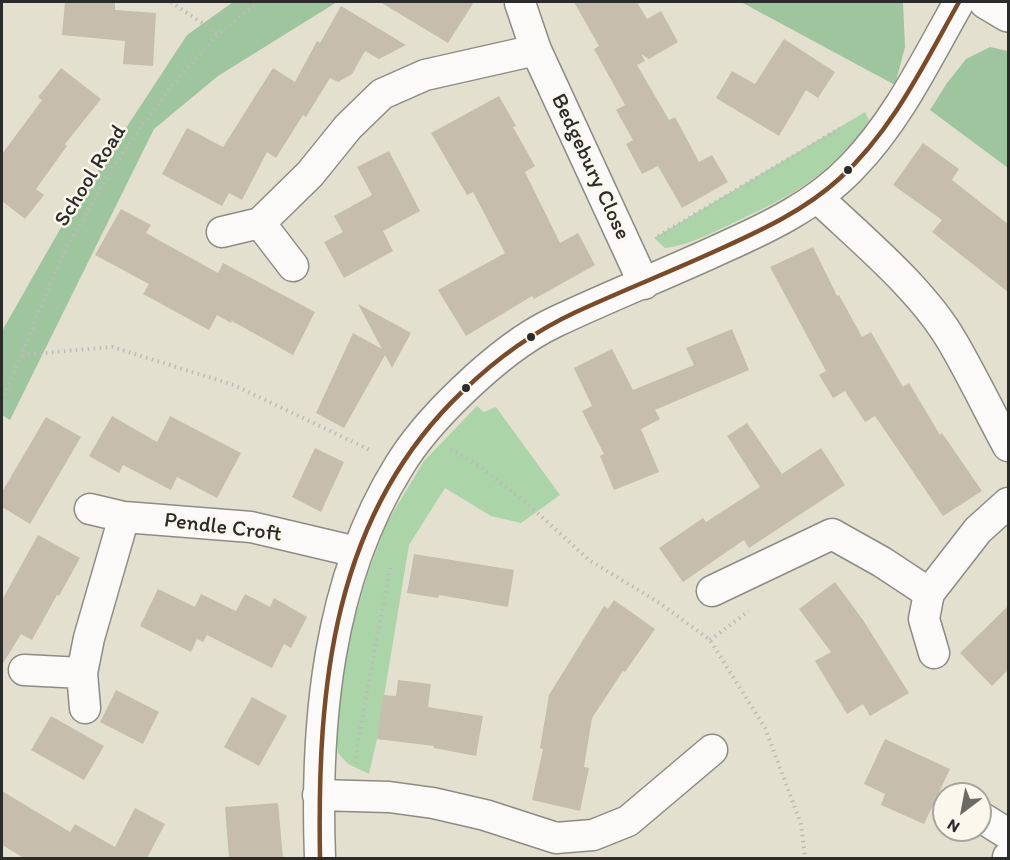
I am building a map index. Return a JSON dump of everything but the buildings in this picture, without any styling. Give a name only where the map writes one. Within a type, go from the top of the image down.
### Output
[{"type":"street","points":[[320,858],[318,795],[326,684],[338,615],[357,552],[375,508],[399,465],[423,432],[481,373],[519,343],[553,323],[771,226],[817,197],[852,168],[889,124],[959,2]]},
{"type":"street","points":[[986,2],[1008,15]]},
{"type":"street","name":"Bedgebury Close","points":[[520,3],[536,50],[644,284]]},
{"type":"street","points":[[222,232],[260,223],[310,174],[348,127],[382,94],[425,75],[536,50]]},
{"type":"street","points":[[817,197],[896,273],[926,306],[952,340],[1008,446]]},
{"type":"street","points":[[260,223],[293,266]]},
{"type":"street","points":[[934,653],[924,620],[929,593],[978,530],[1008,503]]},
{"type":"street","name":"Pendle Croft","points":[[90,509],[124,517],[250,527],[357,552]]},
{"type":"street","points":[[85,708],[82,673],[89,639],[124,517]]},
{"type":"street","points":[[712,591],[832,534],[846,540],[929,593]]},
{"type":"street","points":[[24,670],[82,673]]},
{"type":"street","points":[[318,795],[389,797],[433,803],[484,815],[555,848],[628,821],[712,750]]},
{"type":"path","points":[[171,2],[218,34]]},
{"type":"path","name":"School Road","points":[[2,401],[63,254],[114,165],[168,90],[218,34],[258,2]]},
{"type":"path","points":[[629,253],[844,126]]},
{"type":"path","points":[[22,355],[112,347],[234,385],[399,465]]},
{"type":"path","points":[[423,432],[482,468],[529,505],[589,560],[658,602],[710,640],[765,728],[801,824],[805,858]]},
{"type":"path","points":[[446,459],[459,442]]},
{"type":"path","points":[[355,795],[357,746],[391,562]]},
{"type":"green space","points":[[233,2],[337,2],[218,76],[154,129],[10,420],[2,415],[2,331],[63,224],[187,35]]},
{"type":"green space","points":[[741,2],[903,2],[905,47],[895,85]]},
{"type":"green space","points":[[990,47],[1008,51],[1008,168],[930,110],[966,59]]},
{"type":"green space","points":[[865,112],[869,120],[856,139],[834,162],[795,192],[692,241],[665,248],[654,238]]},
{"type":"green space","points":[[477,406],[484,412],[496,407],[560,495],[521,523],[491,516],[445,488],[409,545],[377,739],[369,774],[348,764],[338,753],[335,734],[348,642],[367,576],[386,524],[424,461]]},
{"type":"transit line","points":[[320,858],[323,731],[329,668],[341,607],[359,548],[385,492],[419,440],[463,391],[502,357],[530,337],[576,312],[767,227],[826,190],[858,160],[891,118],[959,2]]}]
